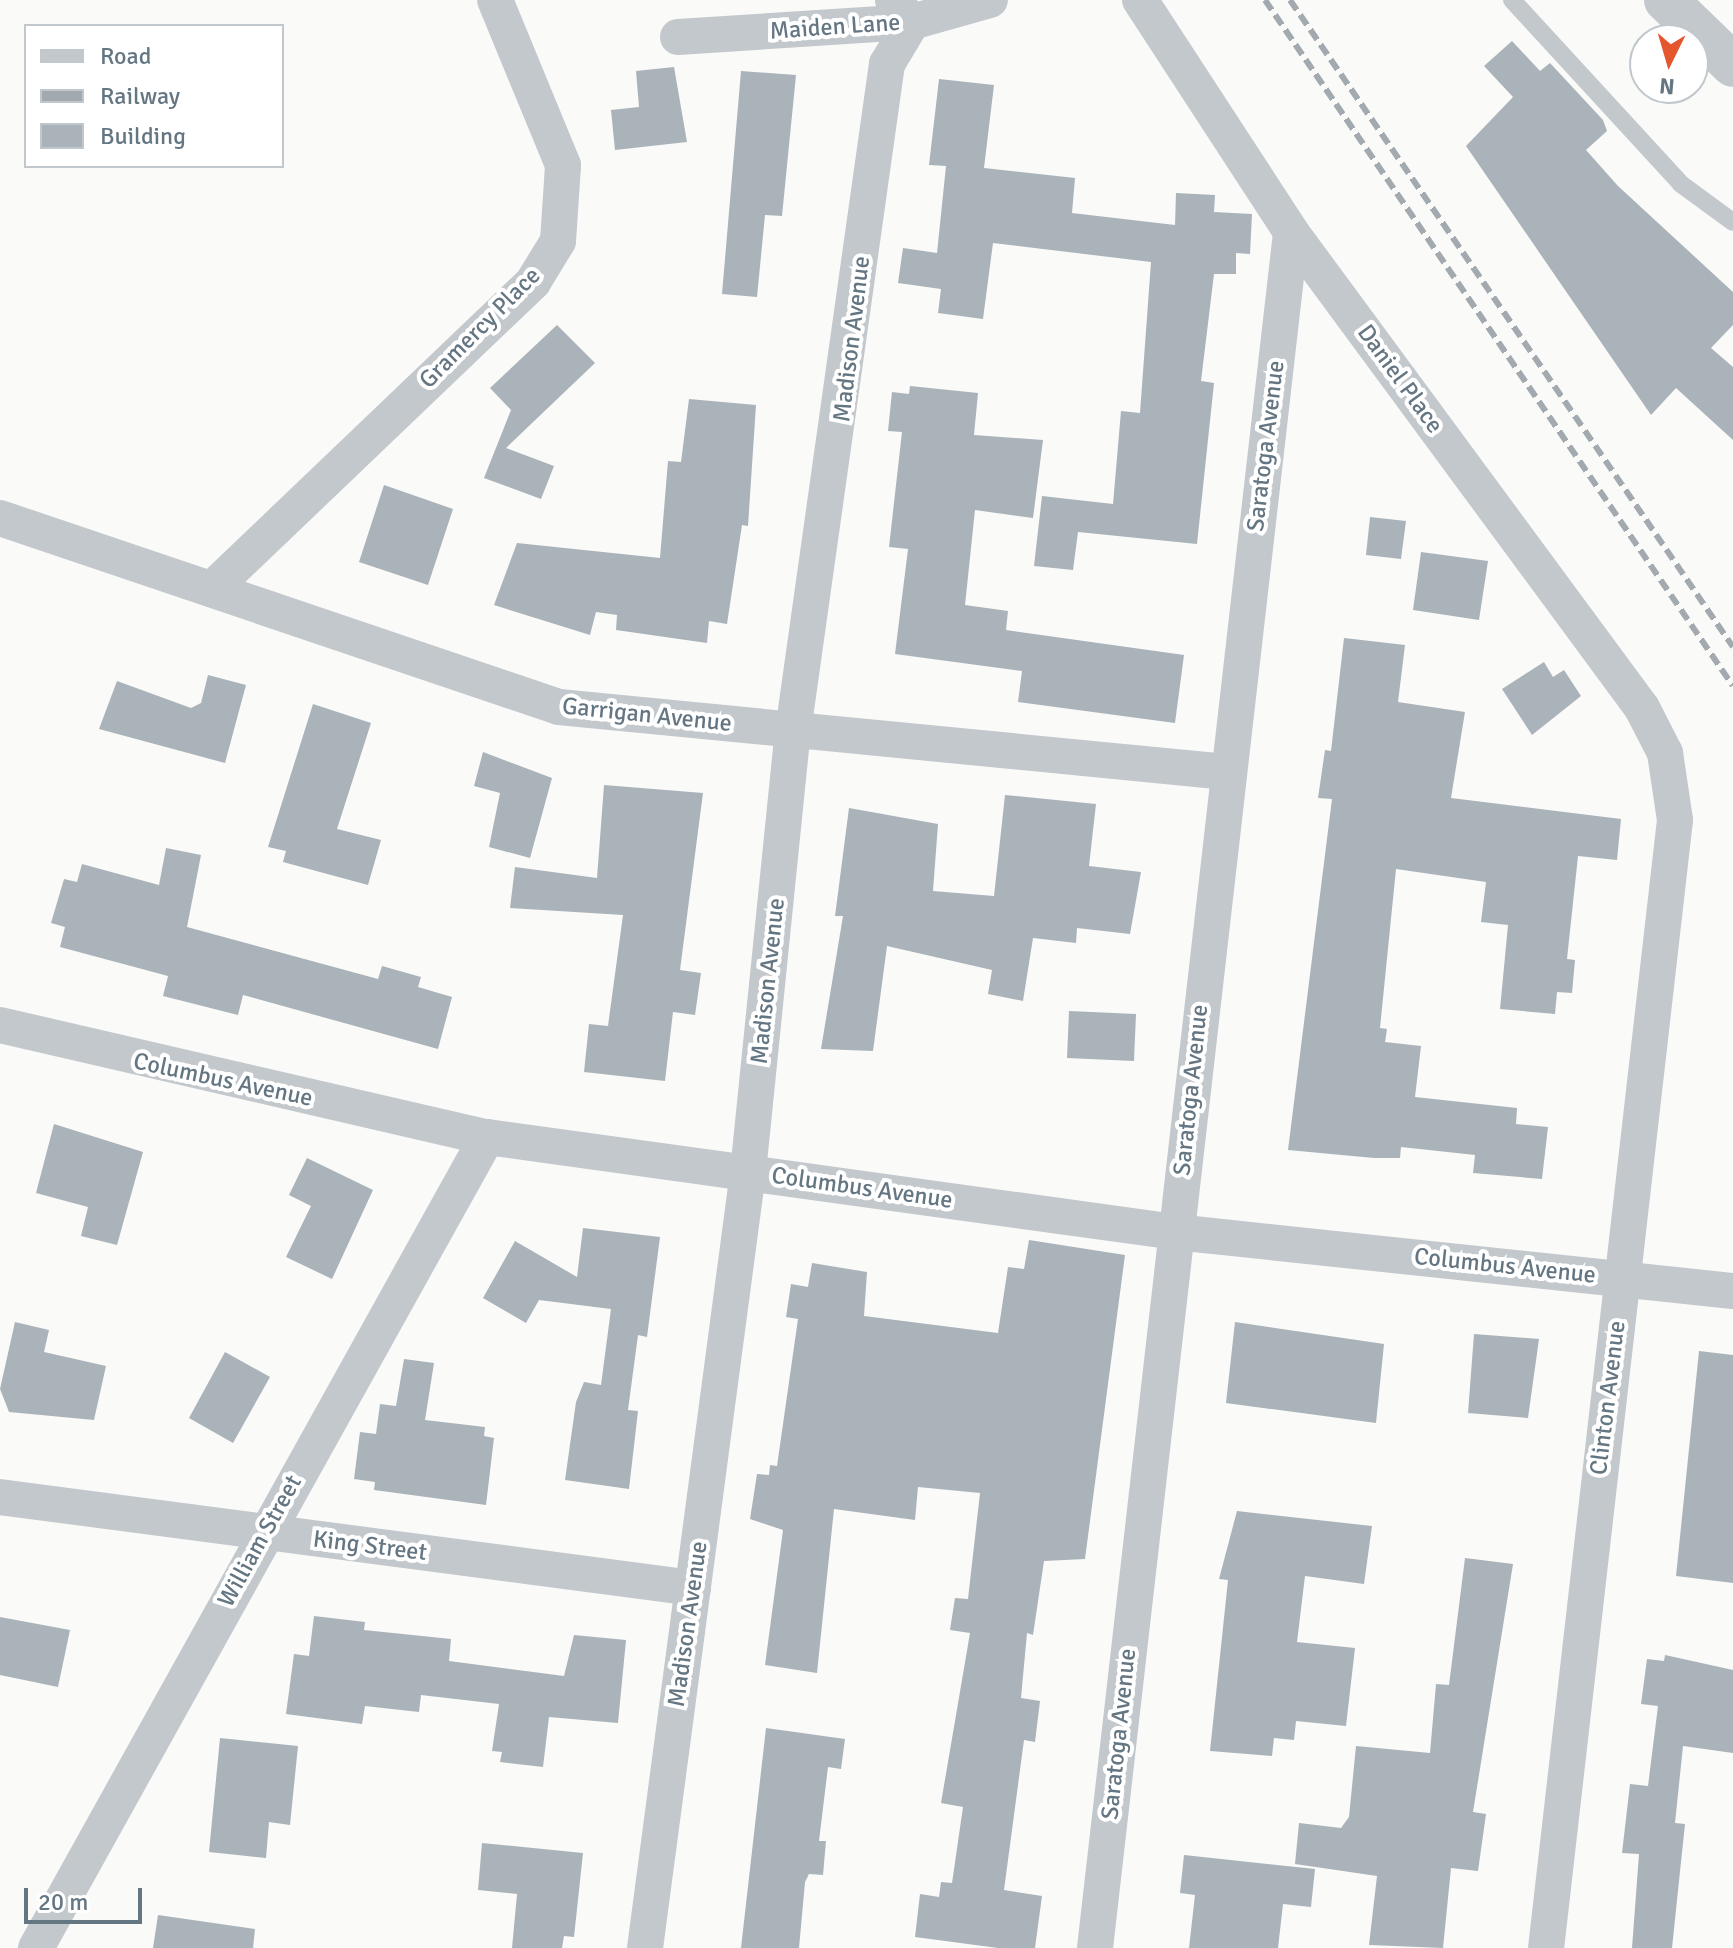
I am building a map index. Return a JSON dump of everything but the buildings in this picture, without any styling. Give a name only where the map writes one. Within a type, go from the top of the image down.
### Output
[{"type":"street","name":"Gramercy Place","points":[[213,588],[533,282],[558,241],[563,165],[495,0]]},
{"type":"street","name":"Maiden Lane","points":[[678,37],[990,0]]},
{"type":"street","name":"Daniel Place","points":[[1140,0],[1291,232],[1642,708],[1665,753]]},
{"type":"street","points":[[1666,0],[1733,65]]},
{"type":"street","name":"Madison Avenue","points":[[645,1948],[748,1172],[793,731],[887,64],[902,11]]},
{"type":"street","name":"Saratoga Avenue","points":[[1095,1948],[1291,232]]},
{"type":"street","name":"Garrigan Avenue","points":[[1,520],[213,588],[559,707],[1227,772]]},
{"type":"street","name":"Clinton Avenue","points":[[1546,1948],[1675,820],[1665,753]]},
{"type":"street","name":"Columbus Avenue","points":[[0,1025],[487,1137],[1175,1232],[1733,1291]]},
{"type":"street","name":"William Street","points":[[36,1948],[264,1532],[487,1137]]},
{"type":"street","name":"King Street","points":[[0,1497],[693,1588]]},
{"type":"lane","points":[[1512,0],[1681,184],[1733,222]]},
{"type":"railway","points":[[1265,0],[1733,686]]},
{"type":"railway","points":[[1290,0],[1733,647]]}]
